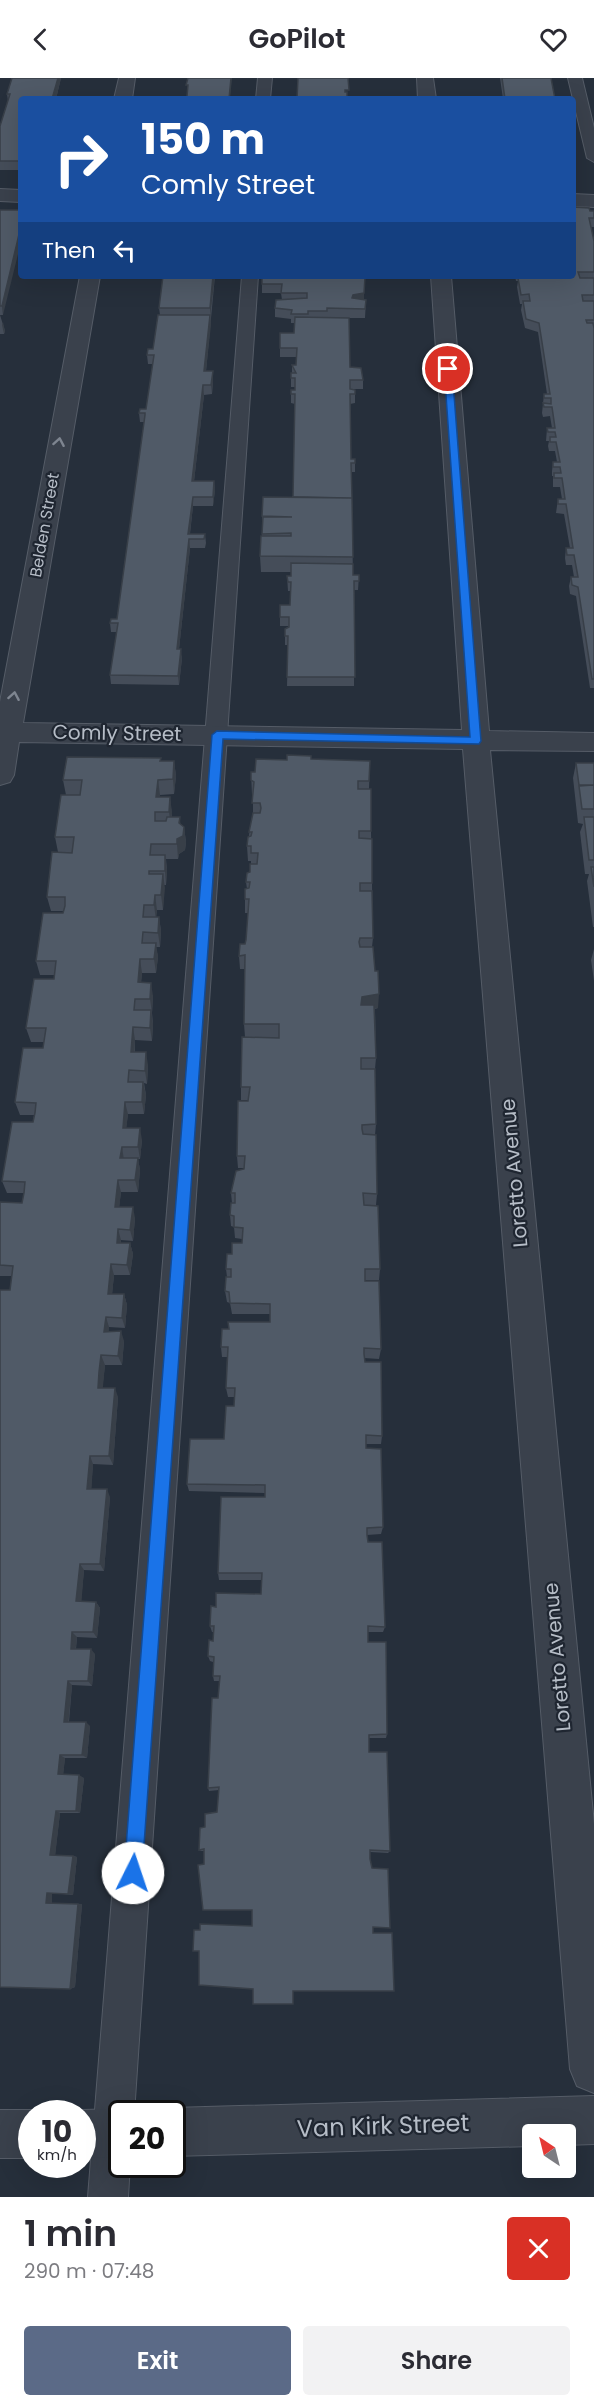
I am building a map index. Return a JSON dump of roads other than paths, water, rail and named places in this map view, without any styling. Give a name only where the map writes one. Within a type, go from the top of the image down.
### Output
[{"type":"street","points":[[124,96],[128,78]]},
{"type":"street","points":[[425,78],[427,96]]},
{"type":"street","points":[[0,195],[18,196]]},
{"type":"street","points":[[576,200],[594,201]]},
{"type":"street","name":"Belden Street","points":[[0,775],[4,732],[89,279]]},
{"type":"street","name":"Loretto Avenue","points":[[441,279],[476,741],[594,2069]]},
{"type":"street","name":"Comly Street","points":[[4,732],[594,742]]},
{"type":"street","name":"Van Kirk Street","points":[[186,2132],[594,2120]]},
{"type":"street","points":[[0,2134],[18,2134]]},
{"type":"lane","points":[[263,96],[265,78]]},
{"type":"lane","points":[[575,78],[594,158]]},
{"type":"lane","points":[[108,2197],[106,2133],[217,735],[250,279]]}]
